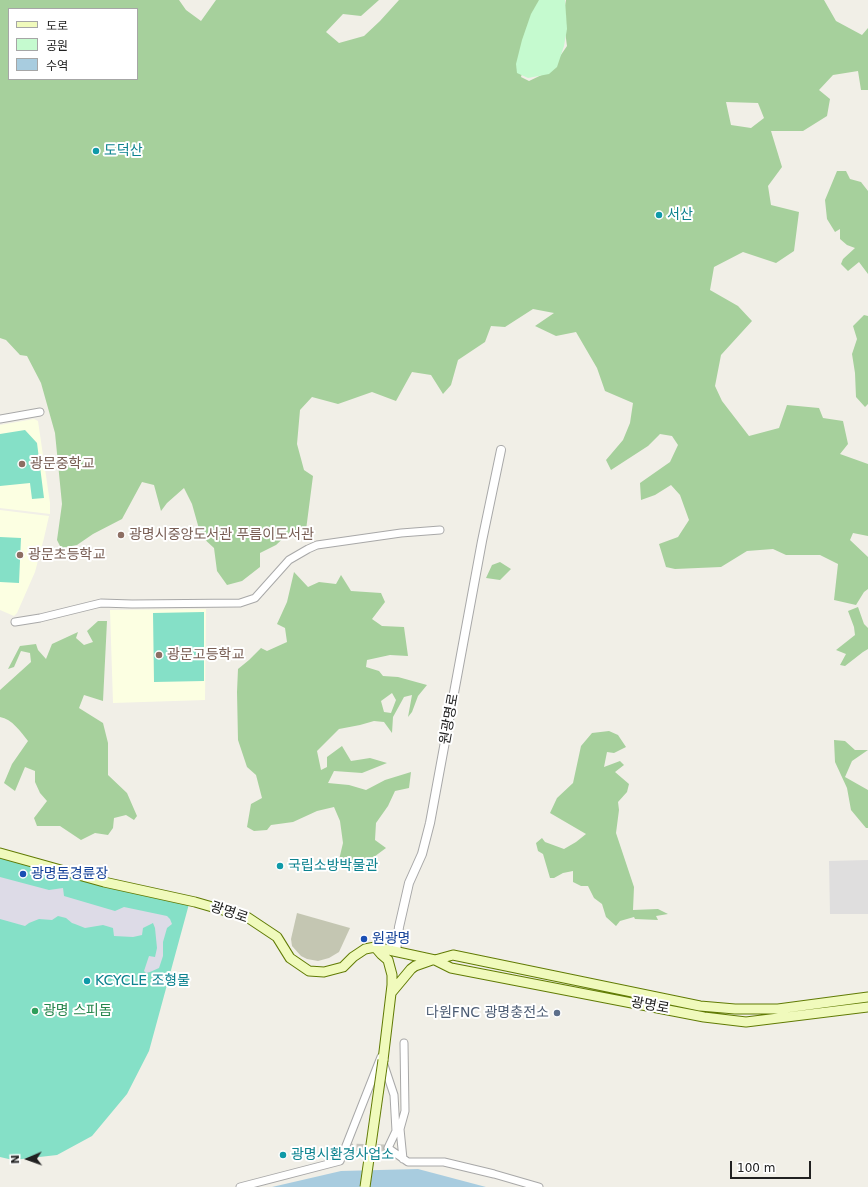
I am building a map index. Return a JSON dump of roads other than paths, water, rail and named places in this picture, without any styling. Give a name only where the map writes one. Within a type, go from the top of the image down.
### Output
[{"type":"main road","name":"광명로","points":[[0,853],[104,882],[195,902],[247,917],[277,937],[290,958],[309,971],[324,972],[343,967],[365,948],[375,947],[434,960],[451,968],[704,1017],[746,1022],[868,1007]]},
{"type":"main road","points":[[364,1187],[392,989],[392,974],[388,960],[375,947]]},
{"type":"main road","name":"원광명로","points":[[392,989],[396,951]]},
{"type":"main road","name":"광명로","points":[[434,960],[453,955],[700,1006],[735,1009],[778,1009],[868,998]]},
{"type":"main road","points":[[392,989],[415,966],[434,960]]},
{"type":"street","points":[[1,416],[40,412]]},
{"type":"street","name":"원광명로","points":[[396,951],[399,927],[409,882],[422,854],[430,823],[481,548],[501,450]]},
{"type":"street","points":[[15,622],[40,618],[101,603],[240,603],[256,598],[289,560],[308,548],[317,545],[440,530]]},
{"type":"street","points":[[404,1043],[405,1111],[388,1148],[408,1162],[444,1162],[539,1187]]},
{"type":"street","points":[[240,1187],[340,1161],[384,1049]]},
{"type":"street","points":[[383,1060],[394,1095],[403,1159]]},
{"type":"water","points":[[418,1169],[486,1187],[272,1187],[341,1171]]},
{"type":"tunnel","points":[[346,1147],[388,1148]]},
{"type":"place","name":"도덕산","points":[[96,151]]},
{"type":"place","name":"서산","points":[[659,215]]},
{"type":"place","name":"광문중학교","points":[[22,464]]},
{"type":"place","name":"광명시중앙도서관 푸름이도서관","points":[[121,535]]},
{"type":"place","name":"광문초등학교","points":[[20,555]]},
{"type":"place","name":"광문고등학교","points":[[159,655]]},
{"type":"place","name":"국립소방박물관","points":[[280,866]]},
{"type":"place","name":"광명돔경륜장","points":[[23,874]]},
{"type":"place","name":"원광명","points":[[364,939]]},
{"type":"place","name":"KCYCLE 조형물","points":[[87,981]]},
{"type":"place","name":"광명 스피돔","points":[[35,1011]]},
{"type":"place","name":"다원FNC 광명충전소","points":[[557,1013]]},
{"type":"place","name":"광명시환경사업소","points":[[283,1155]]}]
